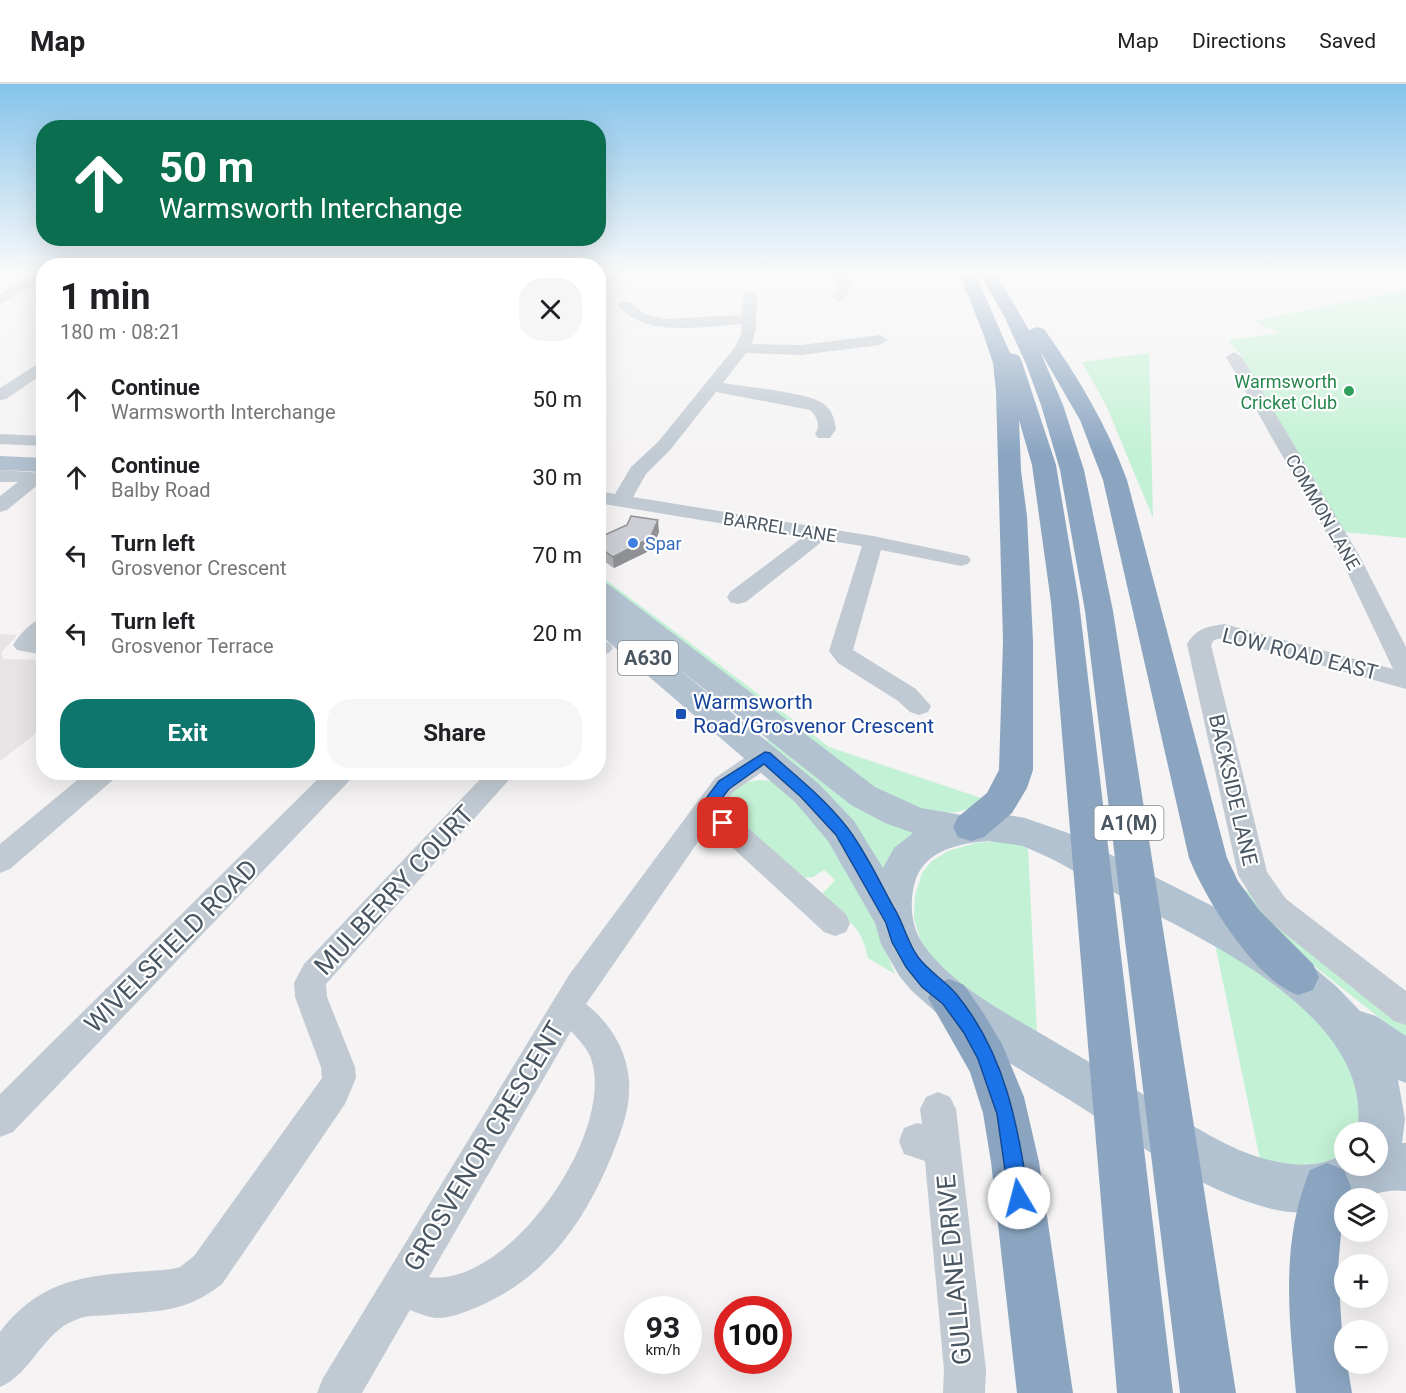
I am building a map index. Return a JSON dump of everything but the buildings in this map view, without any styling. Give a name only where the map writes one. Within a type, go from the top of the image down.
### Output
[{"type":"highway","points":[[966,828],[1000,804],[1013,783],[1016,770],[1018,641],[1014,516],[1009,471],[1007,391],[993,332]]},
{"type":"highway","name":"A1(M)","points":[[1000,332],[1014,365],[1044,465],[1065,602],[1146,1393]]},
{"type":"highway","name":"A1(M)","points":[[1020,332],[1053,405],[1072,470],[1100,611],[1208,1393]]},
{"type":"highway","points":[[1038,332],[1071,380],[1104,445],[1134,549],[1208,858],[1215,877],[1233,908],[1298,977]]},
{"type":"highway","points":[[950,998],[986,1056],[1006,1114],[1045,1393]]},
{"type":"highway","points":[[1324,1393],[1313,1296],[1313,1258],[1317,1227],[1353,1176]]},
{"type":"main road","points":[[0,452],[36,454]]},
{"type":"main road","points":[[0,463],[36,473]]},
{"type":"main road","name":"A630","points":[[606,596],[863,796],[915,821],[966,828]]},
{"type":"main road","name":"A630","points":[[606,642],[765,757],[807,793],[841,831],[893,921]]},
{"type":"main road","points":[[1341,1176],[1300,1190],[1271,1186],[1241,1176],[1211,1162],[1037,1055],[950,998],[928,981],[912,962],[900,942],[893,921],[891,902],[894,884],[901,868],[925,843],[966,828],[1008,829],[1045,839],[1240,939],[1298,977],[1348,1020],[1406,1062]]},
{"type":"main road","points":[[1348,1020],[1368,1047],[1382,1077],[1389,1107],[1387,1122]]},
{"type":"main road","points":[[1388,1166],[1406,1167]]},
{"type":"street","points":[[621,501],[638,471],[664,446],[742,348],[749,332]]},
{"type":"street","points":[[742,348],[801,350],[860,348],[880,340]]},
{"type":"street","name":"COMMON LANE","points":[[1234,357],[1350,557],[1406,671]]},
{"type":"street","points":[[0,395],[36,370]]},
{"type":"street","points":[[712,386],[810,403],[825,415],[827,429],[824,434]]},
{"type":"street","points":[[0,439],[36,441]]},
{"type":"street","points":[[0,476],[36,474]]},
{"type":"street","points":[[0,506],[36,478]]},
{"type":"street","name":"BARREL LANE","points":[[606,498],[873,542],[961,560]]},
{"type":"street","points":[[738,597],[820,533]]},
{"type":"street","points":[[873,542],[841,651],[846,658],[908,695],[920,711]]},
{"type":"street","name":"LOW ROAD EAST","points":[[1199,644],[1207,634],[1224,631],[1406,681]]},
{"type":"street","name":"BACKSIDE LANE","points":[[1199,644],[1253,875],[1275,908],[1406,1010]]},
{"type":"street","name":"GROSVENOR CRESCENT","points":[[338,1393],[595,961],[724,785],[765,757]]},
{"type":"street","points":[[0,861],[96,780]]},
{"type":"street","name":"WIVELSFIELD ROAD","points":[[0,1119],[334,780]]},
{"type":"street","name":"MULBERRY COURT","points":[[0,1366],[18,1342],[49,1311],[77,1298],[172,1289],[190,1284],[208,1270],[333,1092],[339,1078],[338,1067],[311,997],[309,983],[323,965],[495,780]]},
{"type":"street","points":[[707,808],[813,889],[835,923]]},
{"type":"street","name":"GROSVENOR CRESCENT","points":[[401,1284],[431,1297],[460,1295],[495,1278],[524,1257],[554,1226],[579,1190],[602,1137],[612,1102],[612,1074],[606,1052],[591,1026],[567,1008]]},
{"type":"street","name":"GULLANE DRIVE","points":[[938,1109],[929,1144],[965,1370],[963,1393]]},
{"type":"shaded area","points":[[0,634],[17,635],[1,653],[4,659],[36,660],[36,733],[0,761]]},
{"type":"green space","points":[[1279,332],[1406,332],[1406,538],[1343,532],[1241,355],[1228,340],[1281,333]]},
{"type":"green space","points":[[1149,353],[1153,518],[1106,405],[1082,362]]},
{"type":"green space","points":[[606,580],[829,747],[984,799],[967,809],[946,813],[923,810],[879,797],[606,586]]},
{"type":"green space","points":[[771,737],[920,835],[886,876],[764,743]]},
{"type":"green space","points":[[759,780],[771,781],[787,787],[856,875],[895,974],[868,958],[858,932],[828,903],[823,893],[835,880],[824,870],[813,877],[803,878],[724,809],[731,792],[741,785]]},
{"type":"green space","points":[[1004,840],[1028,846],[1037,1034],[959,987],[922,945],[914,919],[915,896],[922,873],[932,861],[948,851],[976,843]]},
{"type":"green space","points":[[1252,890],[1406,1019],[1406,1039],[1284,942],[1237,893]]},
{"type":"green space","points":[[1215,944],[1271,979],[1354,1053],[1362,1122],[1334,1122],[1334,1158],[1304,1166],[1261,1164]]},
{"type":"place","name":"Warmsworth Cricket Club","points":[[1349,391]]},
{"type":"place","name":"Spar","points":[[633,543]]},
{"type":"place","name":"Warmsworth Road/Grosvenor Crescent","points":[[681,714]]},
{"type":"route","points":[[723,823],[707,808],[724,785],[765,757],[807,793],[841,831],[893,921],[900,942],[912,962],[928,981],[950,998],[986,1056],[1006,1114],[1019,1198]]}]
